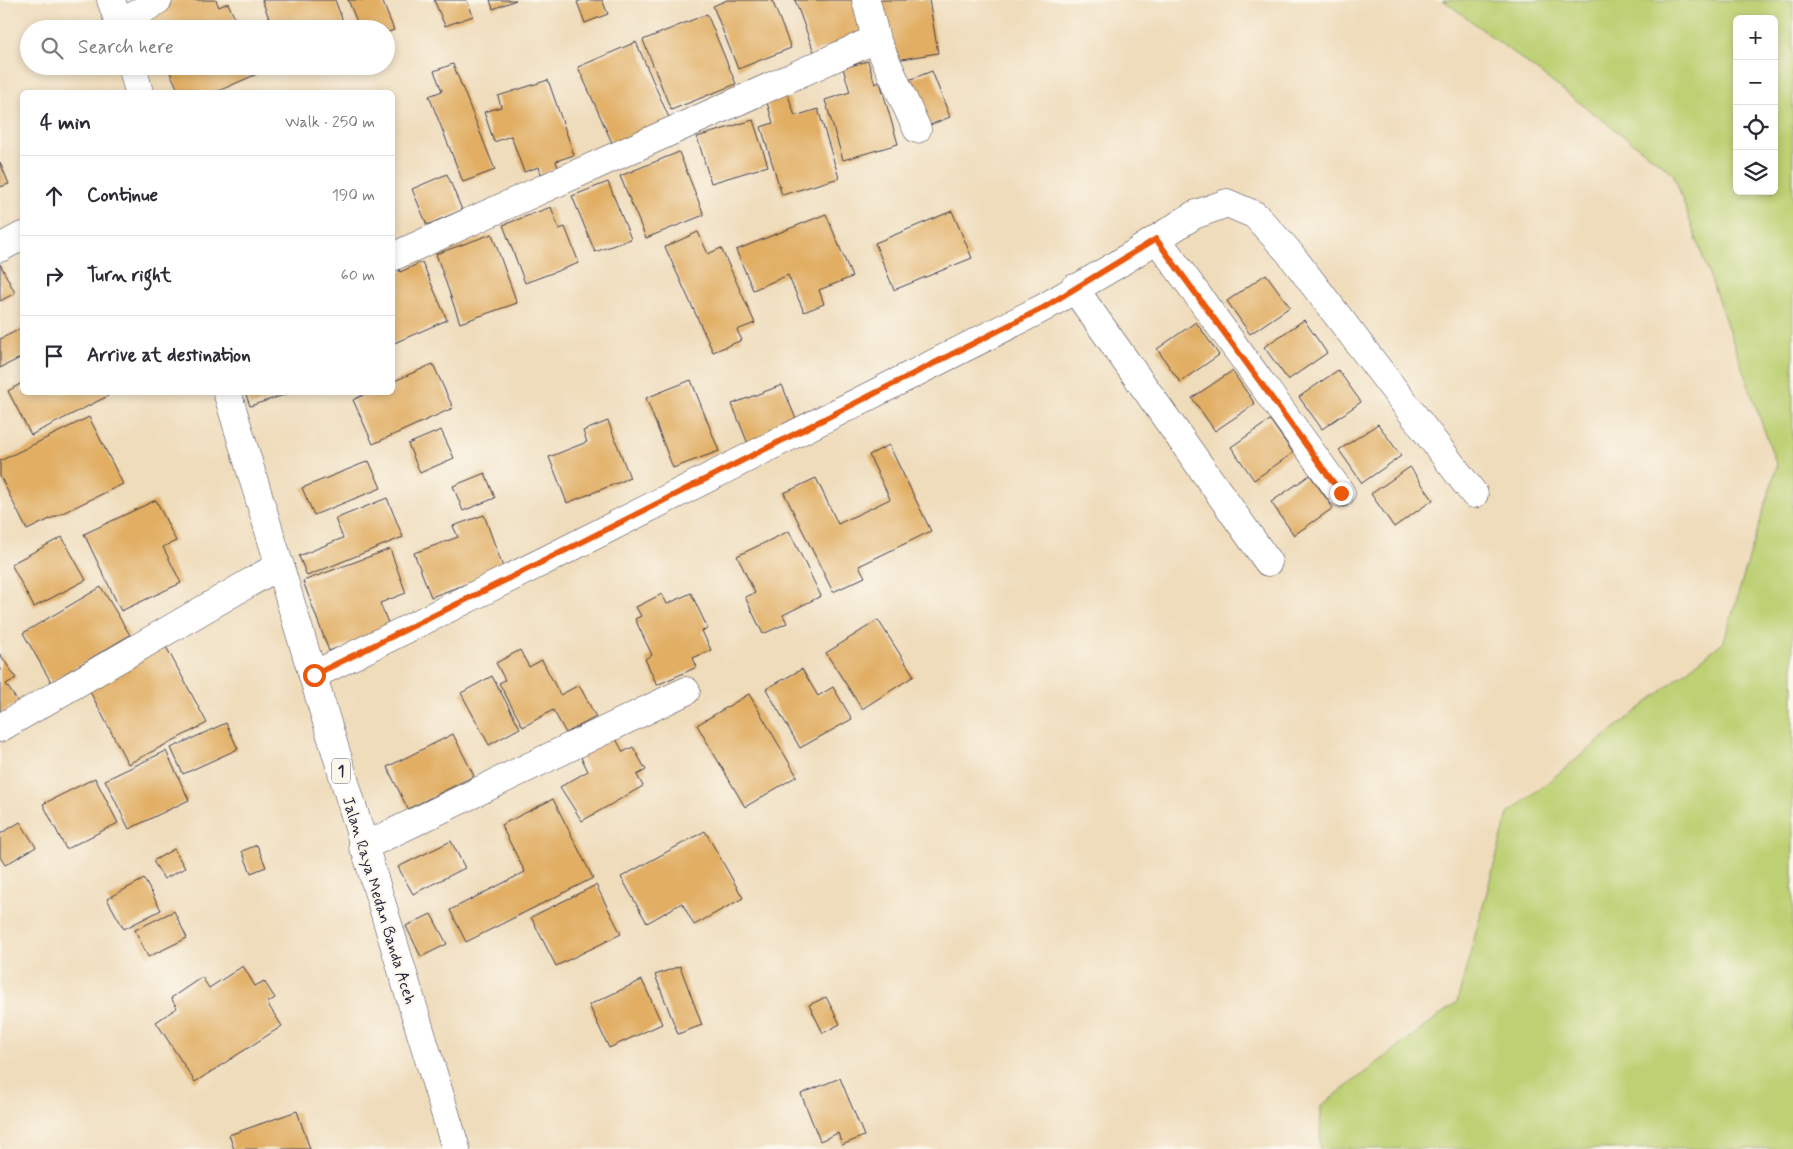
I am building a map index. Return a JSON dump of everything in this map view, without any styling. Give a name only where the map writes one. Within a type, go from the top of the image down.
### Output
[{"type":"main road","points":[[117,18],[158,0]]},
{"type":"main road","points":[[866,0],[876,39],[917,129]]},
{"type":"main road","points":[[395,256],[876,39]]},
{"type":"main road","points":[[135,75],[139,90]]},
{"type":"main road","points":[[314,675],[876,394],[1043,308],[1074,288],[1118,264],[1194,215],[1226,203],[1254,215],[1288,251],[1474,494]]},
{"type":"main road","points":[[0,248],[20,237]]},
{"type":"main road","points":[[1156,239],[1341,493]]},
{"type":"main road","points":[[1074,288],[1268,562]]},
{"type":"main road","name":"Jalan Raya Medan Banda Aceh","points":[[228,395],[456,1149]]},
{"type":"main road","points":[[0,728],[280,565]]},
{"type":"main road","points":[[364,847],[686,691]]},
{"type":"green space","points":[[1443,0],[1793,0],[1793,1149],[1320,1149],[1321,1106],[1457,1002],[1508,814],[1724,641],[1777,466],[1673,173]]},
{"type":"building","points":[[176,0],[216,0],[219,7],[228,3],[235,20],[146,20],[143,15]]},
{"type":"building","points":[[262,0],[335,0],[343,20],[305,20],[270,20]]},
{"type":"building","points":[[348,0],[382,0],[390,20],[356,20]]},
{"type":"building","points":[[434,0],[467,0],[473,16],[445,26]]},
{"type":"building","points":[[490,0],[516,0],[493,9]]},
{"type":"building","points":[[583,0],[602,0],[608,14],[585,23],[577,2]]},
{"type":"building","points":[[727,0],[772,0],[791,48],[738,69],[713,6]]},
{"type":"building","points":[[795,0],[860,0],[871,31],[814,52]]},
{"type":"building","points":[[879,0],[929,0],[938,53],[890,61]]},
{"type":"building","points":[[707,14],[736,84],[671,110],[643,40]]},
{"type":"building","points":[[636,42],[670,120],[613,145],[578,67]]},
{"type":"building","points":[[868,61],[875,84],[880,82],[898,144],[843,160],[825,100],[850,92],[843,68]]},
{"type":"building","points":[[453,64],[495,170],[463,182],[429,96],[442,91],[434,71]]},
{"type":"building","points":[[932,71],[950,117],[925,127],[906,81]]},
{"type":"building","points":[[171,75],[255,75],[221,90],[178,90]]},
{"type":"building","points":[[548,80],[574,155],[556,161],[558,168],[541,174],[539,167],[524,172],[511,136],[494,142],[484,112],[501,107],[498,96]]},
{"type":"building","points":[[787,92],[795,116],[818,109],[839,178],[782,195],[761,127],[773,123],[766,99]]},
{"type":"building","points":[[753,120],[768,166],[711,183],[697,137]]},
{"type":"building","points":[[679,152],[704,215],[646,238],[620,176]]},
{"type":"building","points":[[0,162],[9,184],[0,187]]},
{"type":"building","points":[[447,174],[462,210],[427,225],[412,189]]},
{"type":"building","points":[[608,182],[631,239],[595,252],[572,196]]},
{"type":"building","points":[[551,207],[559,229],[565,227],[579,263],[525,283],[503,225]]},
{"type":"building","points":[[952,211],[972,258],[894,290],[875,243]]},
{"type":"building","points":[[826,214],[852,277],[819,290],[824,304],[804,312],[788,275],[753,290],[736,250]]},
{"type":"building","points":[[698,232],[708,254],[721,248],[755,323],[737,330],[742,340],[713,352],[665,247]]},
{"type":"building","points":[[492,234],[517,303],[460,323],[436,254]]},
{"type":"building","points":[[422,262],[447,320],[395,343],[395,266],[397,265],[400,272]]},
{"type":"building","points":[[0,264],[15,293],[0,301]]},
{"type":"building","points":[[1266,274],[1290,307],[1250,334],[1227,301]]},
{"type":"building","points":[[1304,320],[1327,353],[1288,380],[1264,347]]},
{"type":"building","points":[[1196,322],[1219,355],[1180,382],[1157,349]]},
{"type":"building","points":[[20,329],[20,358],[0,368],[0,339]]},
{"type":"building","points":[[433,364],[453,408],[373,444],[353,400],[363,395],[395,395],[395,381]]},
{"type":"building","points":[[1338,370],[1361,402],[1322,429],[1299,397]]},
{"type":"building","points":[[1232,371],[1255,404],[1215,431],[1192,398]]},
{"type":"building","points":[[691,380],[719,451],[673,468],[646,398]]},
{"type":"building","points":[[20,384],[20,395],[108,396],[31,435],[8,391]]},
{"type":"building","points":[[782,385],[798,424],[748,444],[732,404]]},
{"type":"building","points":[[246,395],[284,395],[250,406]]},
{"type":"building","points":[[89,417],[123,484],[27,530],[0,476],[0,461]]},
{"type":"building","points":[[1270,420],[1293,453],[1254,480],[1231,447]]},
{"type":"building","points":[[608,421],[630,478],[567,503],[549,457],[587,442],[583,431]]},
{"type":"building","points":[[1378,424],[1401,456],[1362,483],[1339,450]]},
{"type":"building","points":[[441,430],[454,458],[420,473],[408,444]]},
{"type":"building","points":[[889,445],[931,531],[859,566],[865,577],[833,592],[784,493],[816,478],[838,524],[890,499],[869,455]]},
{"type":"building","points":[[369,461],[381,488],[314,515],[302,488]]},
{"type":"building","points":[[1410,467],[1433,500],[1394,527],[1371,494]]},
{"type":"building","points":[[485,473],[495,498],[463,511],[453,486]]},
{"type":"building","points":[[1310,475],[1333,508],[1294,535],[1271,502]]},
{"type":"building","points":[[387,498],[403,537],[307,576],[299,556],[343,538],[335,519]]},
{"type":"building","points":[[156,500],[176,541],[163,547],[181,583],[121,611],[84,534]]},
{"type":"building","points":[[484,515],[504,570],[431,597],[414,553],[458,537],[453,526]]},
{"type":"building","points":[[789,531],[821,596],[783,615],[787,623],[763,634],[745,597],[755,593],[737,556]]},
{"type":"building","points":[[62,537],[86,580],[34,607],[11,564]]},
{"type":"building","points":[[390,549],[406,593],[380,603],[390,628],[329,651],[303,581]]},
{"type":"building","points":[[101,587],[130,635],[51,682],[23,633]]},
{"type":"building","points":[[691,593],[708,629],[702,631],[711,650],[693,658],[697,667],[657,685],[645,659],[652,655],[635,619],[641,616],[636,607],[662,594],[667,604]]},
{"type":"building","points":[[878,620],[914,676],[862,709],[826,653]]},
{"type":"building","points":[[163,641],[207,723],[128,764],[85,682]]},
{"type":"building","points":[[520,650],[529,667],[542,660],[560,695],[579,685],[596,717],[566,733],[553,710],[523,727],[499,683],[505,680],[496,663]]},
{"type":"building","points":[[0,654],[16,678],[6,684],[18,702],[0,714]]},
{"type":"building","points":[[802,669],[818,696],[833,687],[852,719],[800,748],[766,689]]},
{"type":"building","points":[[492,676],[520,728],[489,745],[461,693]]},
{"type":"building","points":[[749,694],[797,776],[745,807],[697,725]]},
{"type":"building","points":[[226,723],[238,749],[183,774],[171,748]]},
{"type":"building","points":[[453,734],[474,776],[408,809],[387,767]]},
{"type":"building","points":[[615,737],[623,752],[633,747],[646,770],[637,775],[643,786],[582,821],[560,787],[588,771],[581,757]]},
{"type":"building","points":[[166,751],[189,800],[129,829],[105,780]]},
{"type":"building","points":[[95,778],[118,823],[66,849],[43,804]]},
{"type":"building","points":[[553,799],[593,878],[466,942],[450,910],[525,872],[501,825]]},
{"type":"building","points":[[20,822],[36,847],[5,865],[0,857],[0,834]]},
{"type":"building","points":[[705,831],[743,898],[694,925],[682,903],[647,923],[621,877]]},
{"type":"building","points":[[451,841],[465,868],[413,894],[398,867]]},
{"type":"building","points":[[257,845],[266,867],[251,873],[242,851]]},
{"type":"building","points":[[174,849],[185,868],[164,879],[153,861]]},
{"type":"building","points":[[144,879],[161,910],[124,929],[107,899]]},
{"type":"building","points":[[596,885],[621,934],[556,966],[531,917]]},
{"type":"building","points":[[174,911],[187,938],[148,957],[135,930]]},
{"type":"building","points":[[431,914],[447,944],[421,957],[406,926]]},
{"type":"building","points":[[243,966],[255,986],[264,981],[275,998],[267,1003],[282,1026],[195,1082],[156,1022],[177,1008],[171,998],[202,977],[209,988]]},
{"type":"building","points":[[680,966],[702,1025],[678,1034],[655,975]]},
{"type":"building","points":[[642,980],[662,1024],[609,1048],[589,1005]]},
{"type":"building","points":[[826,997],[840,1024],[823,1033],[809,1005]]},
{"type":"building","points":[[840,1078],[864,1136],[842,1145],[838,1133],[820,1141],[801,1094]]},
{"type":"building","points":[[297,1111],[310,1149],[234,1149],[229,1135]]},
{"type":"route","points":[[314,675],[876,394],[1043,308],[1074,288],[1118,264],[1156,239],[1341,493]]}]
